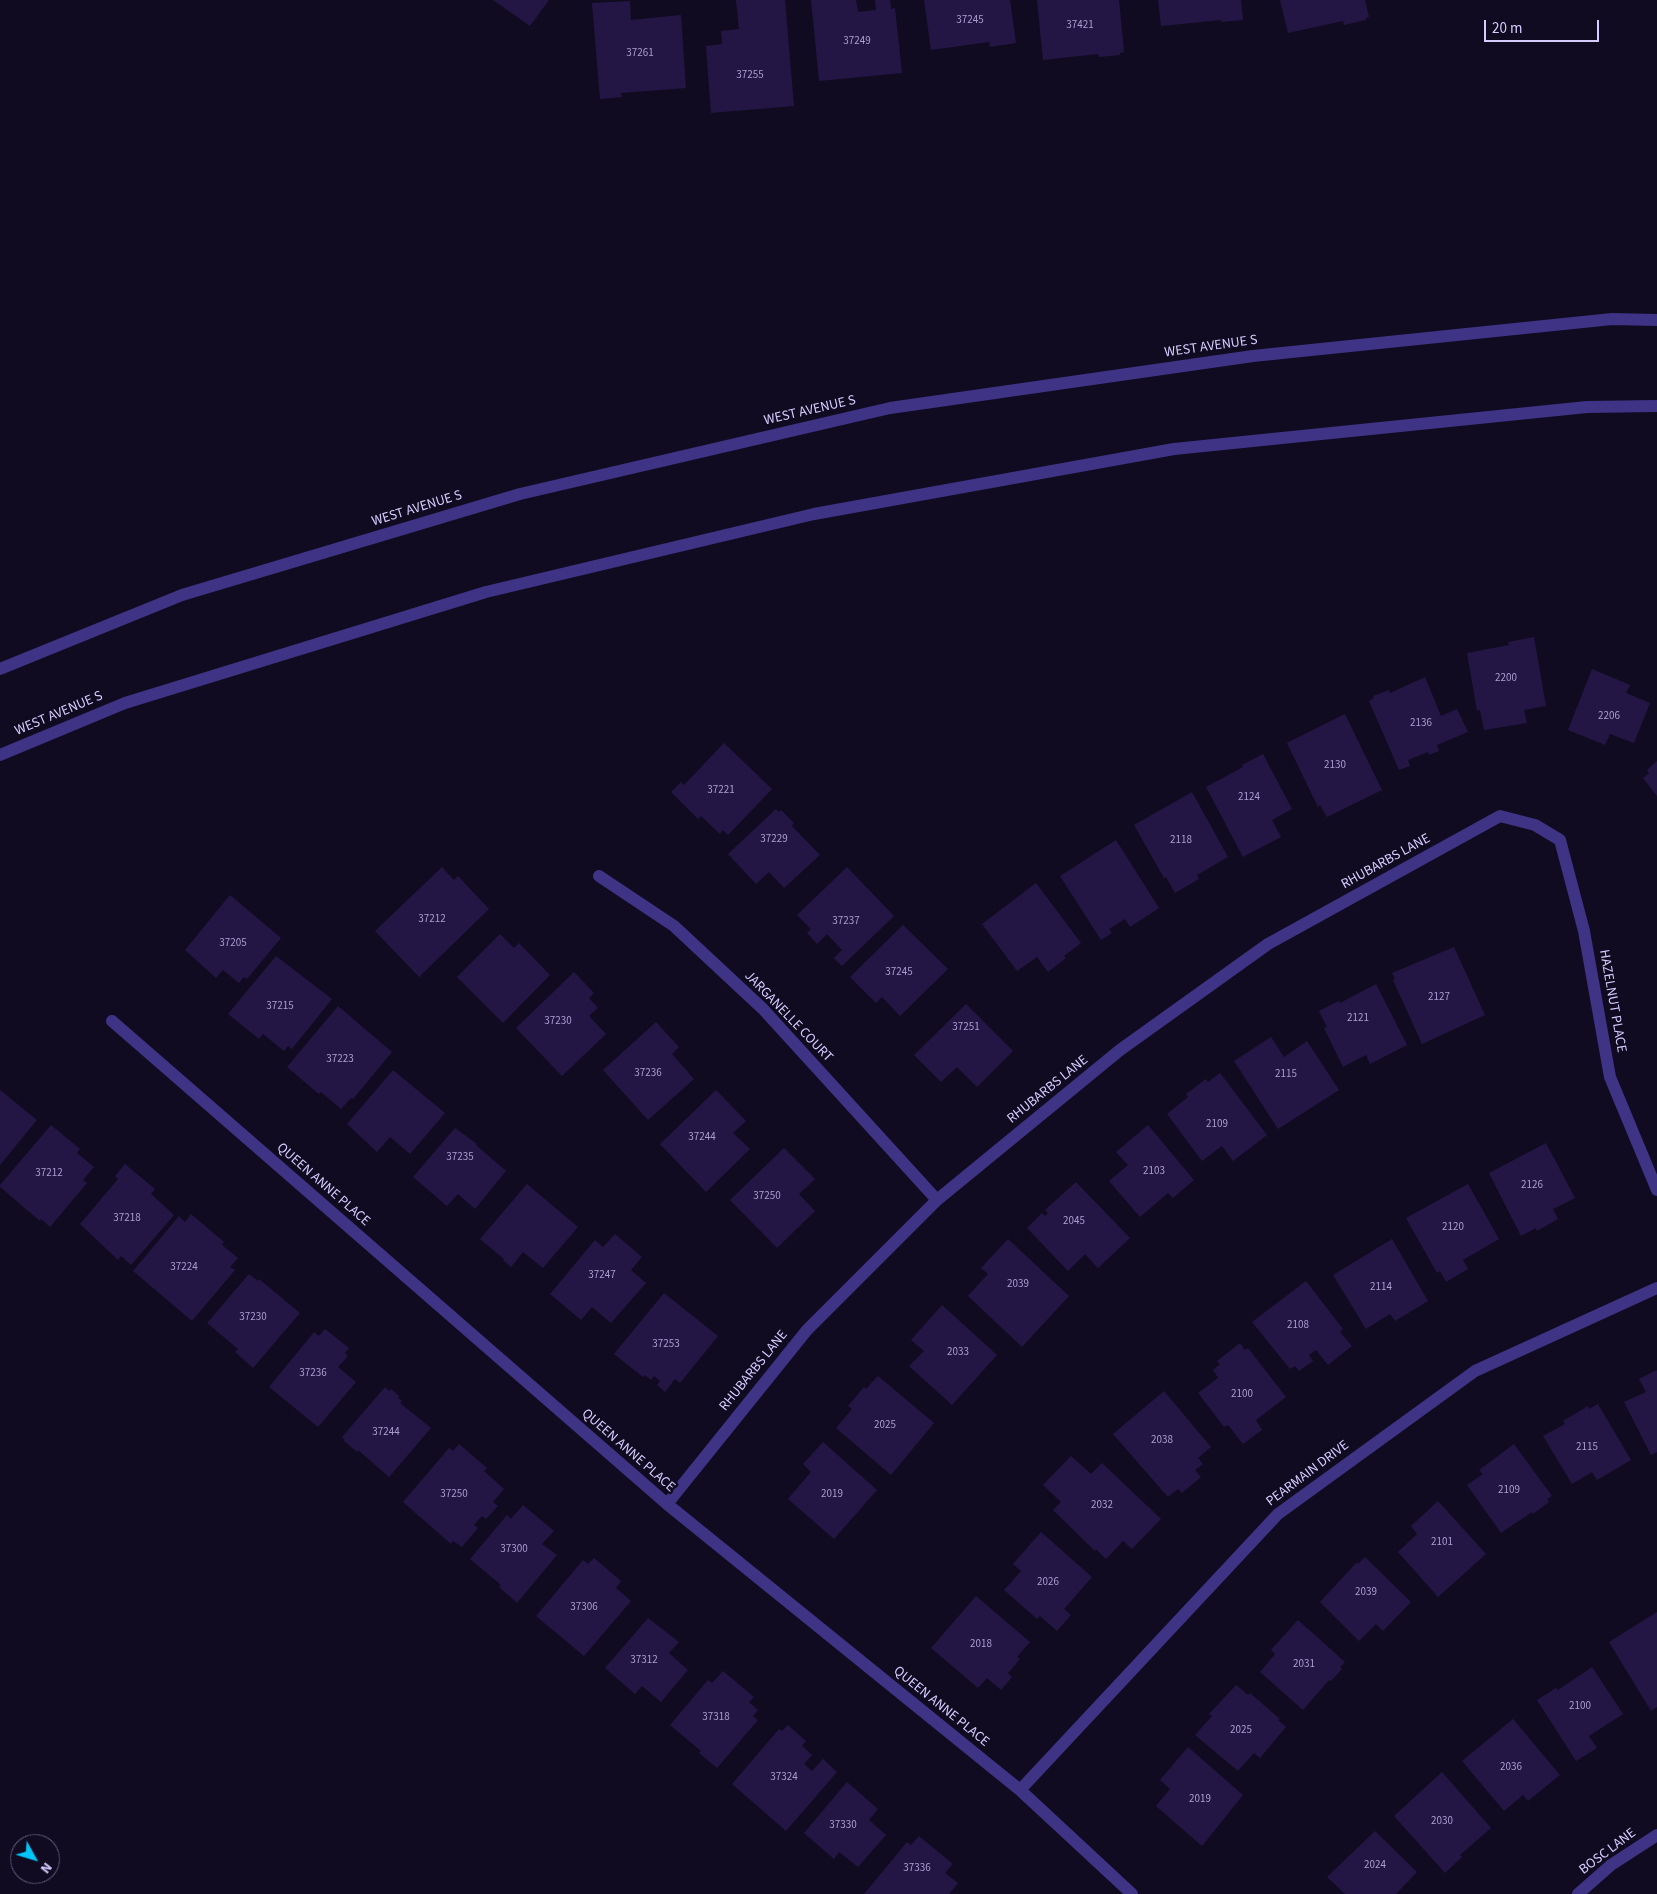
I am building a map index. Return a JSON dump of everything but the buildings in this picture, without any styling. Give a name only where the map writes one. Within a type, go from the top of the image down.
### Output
[{"type":"street","name":"WEST AVENUE S","points":[[0,669],[182,595],[520,494],[890,408],[1253,356],[1612,319],[1657,320]]},
{"type":"street","name":"WEST AVENUE S","points":[[0,755],[126,703],[486,592],[814,514],[1174,449],[1586,407],[1657,406]]},
{"type":"street","name":"RHUBARBS LANE","points":[[667,1504],[807,1330],[937,1200],[1120,1050],[1268,944],[1500,816],[1535,825]]},
{"type":"street","name":"HAZELNUT PLACE","points":[[1535,825],[1560,840],[1584,931],[1610,1077],[1657,1190]]},
{"type":"street","name":"JARGANELLE COURT","points":[[599,876],[674,926],[763,1009],[937,1200]]},
{"type":"street","name":"QUEEN ANNE PLACE","points":[[112,1021],[667,1504],[1020,1790],[1132,1894]]},
{"type":"street","name":"PEARMAIN DRIVE","points":[[1020,1790],[1278,1514],[1475,1371],[1657,1288]]},
{"type":"street","name":"BOSC LANE","points":[[1578,1894],[1611,1865],[1657,1834]]}]
